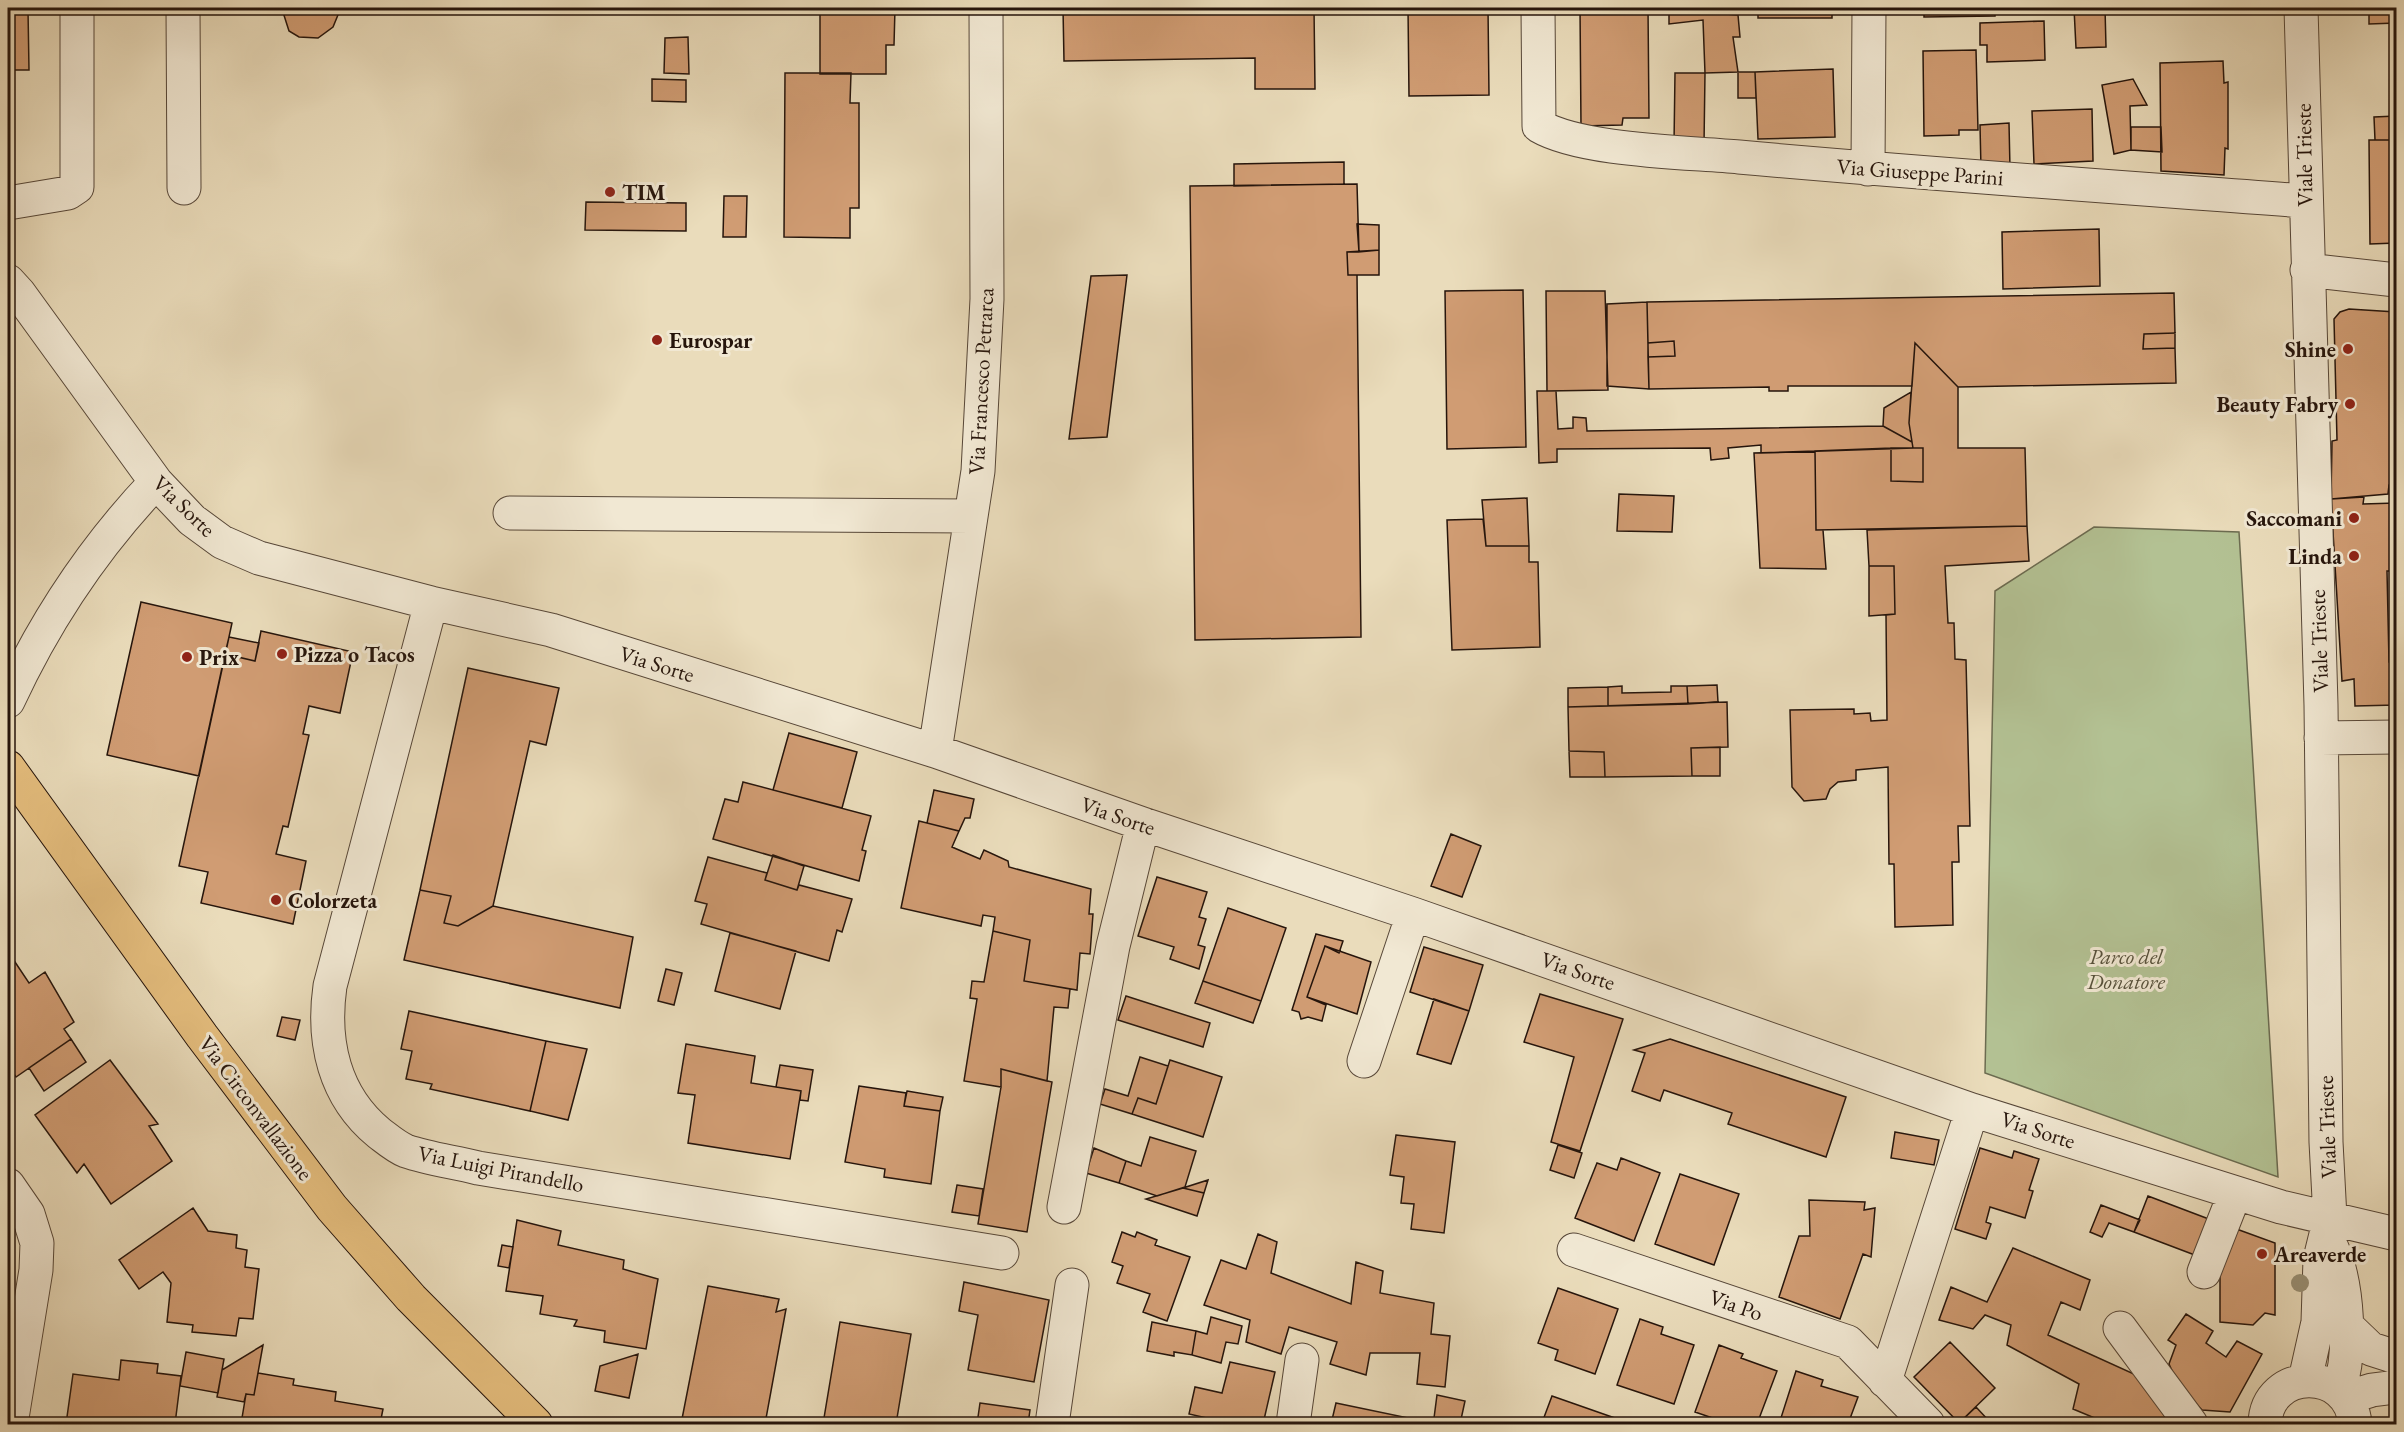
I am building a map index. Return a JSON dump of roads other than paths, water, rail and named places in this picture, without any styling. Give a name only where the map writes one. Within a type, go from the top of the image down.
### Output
[{"type":"main road","name":"Via Circonvallazione","points":[[8,767],[202,1036],[332,1208],[411,1298],[536,1425]]},
{"type":"street","points":[[8,203],[68,193],[77,187],[77,8]]},
{"type":"street","points":[[183,8],[184,188]]},
{"type":"street","name":"Via Francesco Petrarca","points":[[935,751],[978,471],[987,299],[986,8]]},
{"type":"street","name":"Via Giuseppe Parini","points":[[1538,8],[1539,126],[1556,135],[1614,145],[1868,169],[2305,201]]},
{"type":"street","points":[[1868,169],[1869,8]]},
{"type":"street","name":"Viale Trieste","points":[[2301,8],[2321,738],[2326,1142],[2329,1228],[2338,1262],[2346,1325],[2347,1404]]},
{"type":"street","points":[[2307,270],[2397,280]]},
{"type":"street","name":"Via Sorte","points":[[8,281],[19,292],[156,482],[192,520],[222,542],[260,558],[431,603],[551,630],[935,751],[1143,824],[1413,914],[1972,1110],[2235,1193],[2329,1228],[2397,1234]]},
{"type":"street","points":[[8,701],[31,652],[83,571],[132,508],[156,482]]},
{"type":"street","points":[[510,513],[971,516]]},
{"type":"street","name":"Via Luigi Pirandello","points":[[431,603],[330,987],[327,1012],[327,1039],[333,1065],[343,1089],[369,1125],[404,1150],[478,1168],[1002,1253]]},
{"type":"street","points":[[2321,738],[2397,737]]},
{"type":"street","points":[[1064,1207],[1113,946],[1143,824]]},
{"type":"street","points":[[1364,1061],[1413,914]]},
{"type":"street","points":[[1885,1381],[1972,1110]]},
{"type":"street","points":[[8,1185],[28,1214],[37,1243],[36,1269],[11,1425]]},
{"type":"street","points":[[2205,1272],[2235,1193]]},
{"type":"street","name":"Viale Trieste","points":[[2305,1380],[2318,1322],[2320,1259],[2329,1228]]},
{"type":"street","name":"Via Po","points":[[1574,1250],[1848,1342],[1928,1425]]},
{"type":"street","points":[[1052,1425],[1072,1285]]},
{"type":"street","points":[[2346,1325],[2371,1349],[2397,1357]]},
{"type":"street","points":[[2120,1328],[2191,1425]]},
{"type":"street","points":[[1293,1425],[1302,1360]]},
{"type":"street","points":[[2261,1418],[2278,1393],[2290,1384],[2305,1380],[2323,1381],[2347,1404],[2372,1390],[2397,1388]]},
{"type":"place","name":"TIM","points":[[610,192]]},
{"type":"place","name":"Eurospar","points":[[657,340]]},
{"type":"place","name":"Shine","points":[[2348,349]]},
{"type":"place","name":"Beauty Fabry","points":[[2350,404]]},
{"type":"place","name":"Saccomani","points":[[2354,518]]},
{"type":"place","name":"Linda","points":[[2354,556]]},
{"type":"place","name":"Pizza o Tacos","points":[[282,654]]},
{"type":"place","name":"Prix","points":[[187,657]]},
{"type":"place","name":"Colorzeta","points":[[276,900]]},
{"type":"place","name":"Areaverde","points":[[2262,1254]]},
{"type":"park label","name":"Parco del Donatore","points":[[2126,968]]}]
